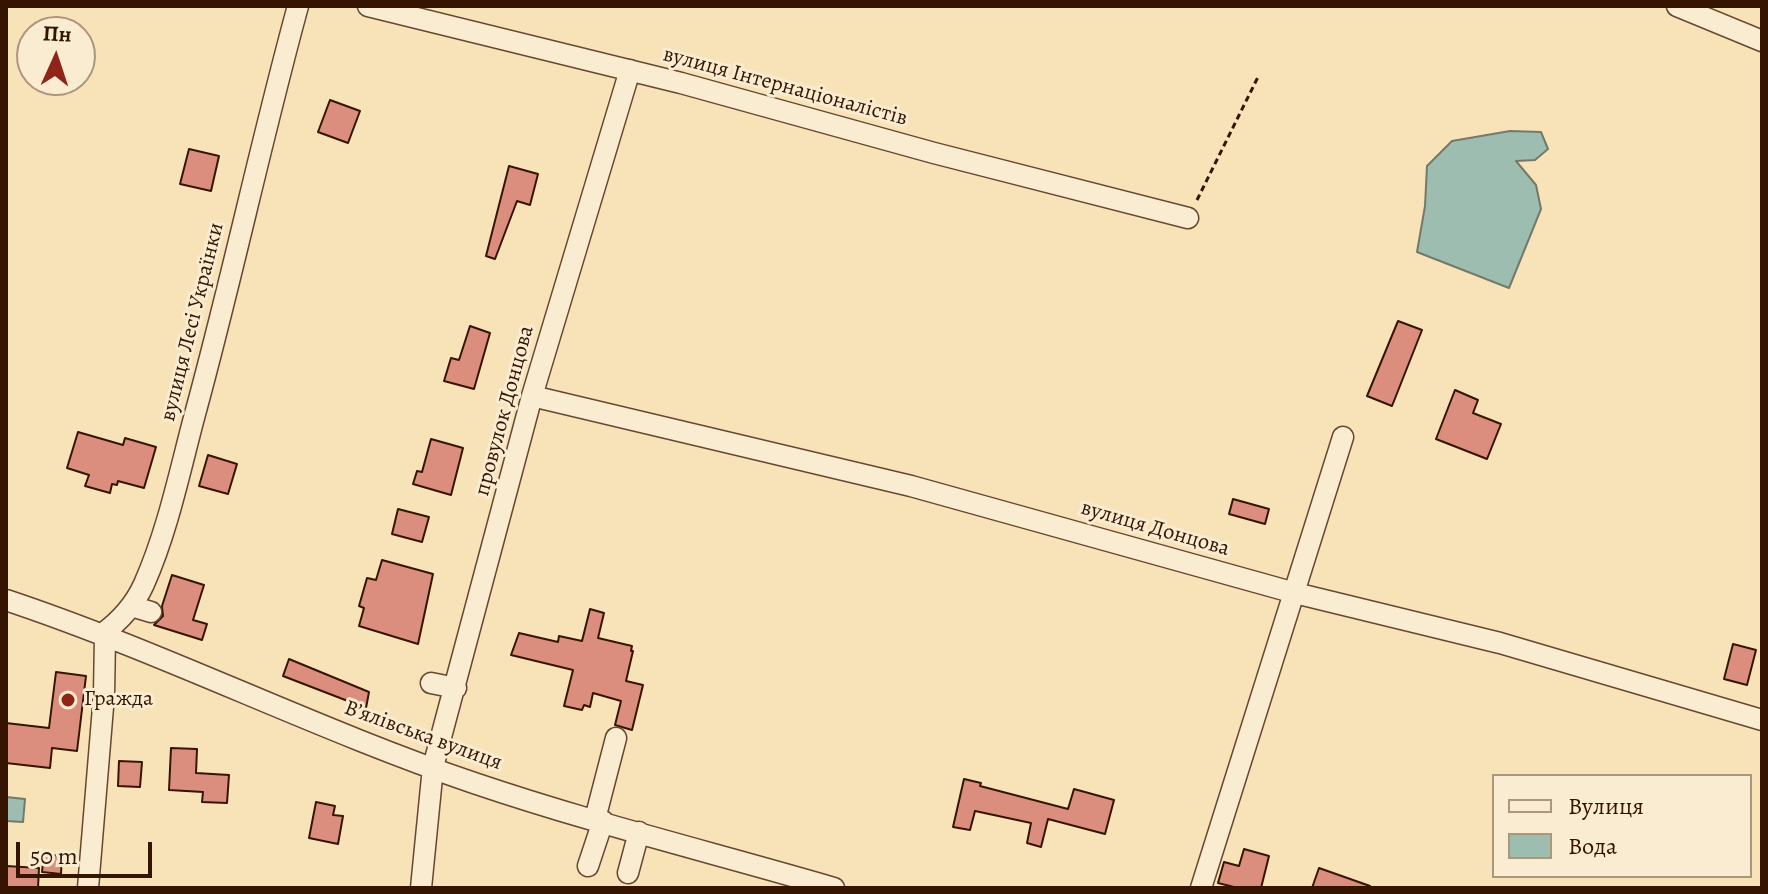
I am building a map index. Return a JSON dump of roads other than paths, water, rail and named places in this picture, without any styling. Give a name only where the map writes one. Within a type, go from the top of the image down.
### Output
[{"type":"street","name":"вулиця Лесі Українки","points":[[103,635],[141,609],[144,586],[171,523],[258,154],[298,6]]},
{"type":"street","name":"вулиця Інтернаціоналістів","points":[[368,6],[630,70],[1188,218]]},
{"type":"street","points":[[1677,6],[1762,41]]},
{"type":"street","name":"провулок Донцова","points":[[421,888],[433,767],[532,396],[630,70]]},
{"type":"street","name":"вулиця Донцова","points":[[532,396],[911,486],[1295,593],[1500,643],[1762,720]]},
{"type":"street","points":[[1201,888],[1343,437]]},
{"type":"street","name":"В’ялівська вулиця","points":[[6,600],[103,635],[244,694],[473,783],[639,832],[786,881],[834,888]]},
{"type":"street","points":[[88,888],[104,695],[103,635]]},
{"type":"street","points":[[431,683],[456,688]]},
{"type":"street","points":[[588,866],[616,738]]},
{"type":"street","points":[[628,873],[639,832]]},
{"type":"water","points":[[1510,131],[1541,132],[1548,149],[1535,160],[1516,161],[1536,185],[1541,209],[1509,288],[1417,252],[1425,206],[1427,166],[1452,141]]},
{"type":"water","points":[[6,797],[25,799],[23,822],[6,821]]},
{"type":"place","name":"Гражда","points":[[68,700]]}]
